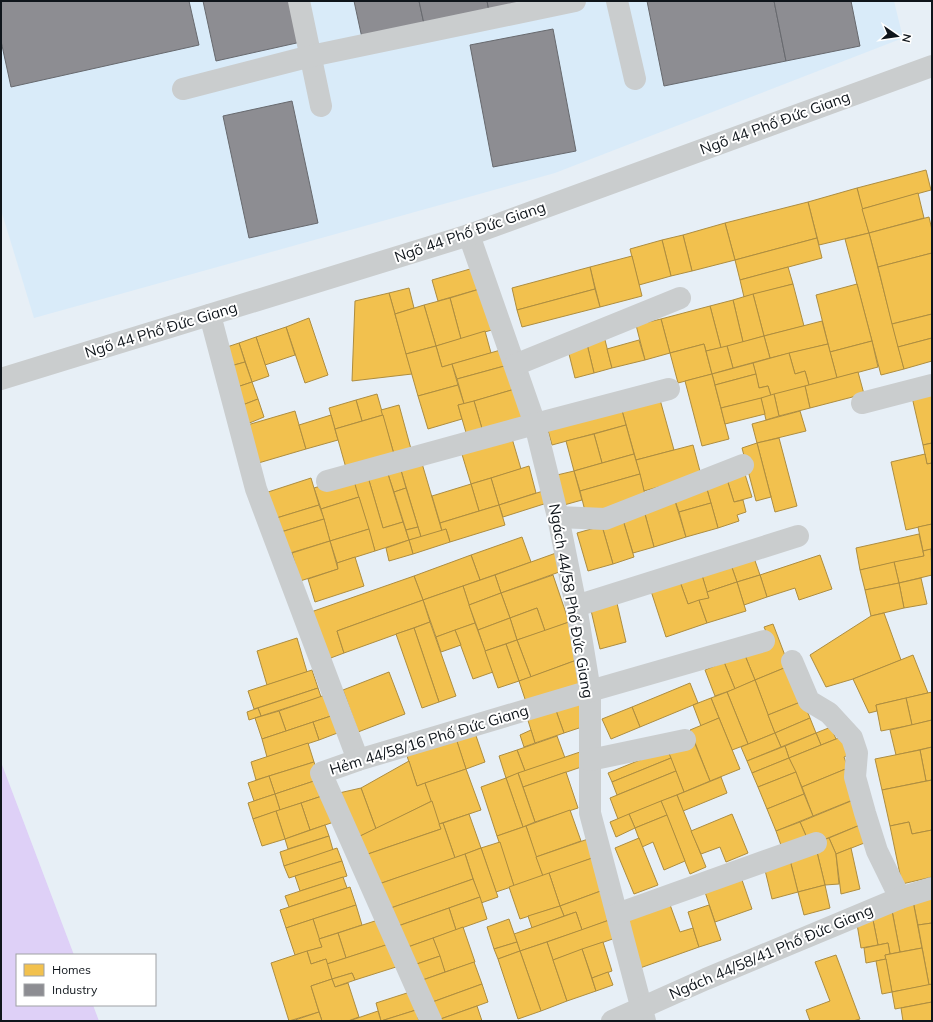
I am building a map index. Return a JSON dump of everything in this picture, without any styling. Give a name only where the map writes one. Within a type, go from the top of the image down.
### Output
[{"type":"street","points":[[299,1],[321,106]]},
{"type":"street","points":[[183,90],[311,56],[575,1]]},
{"type":"street","points":[[617,1],[635,79]]},
{"type":"street","name":"Ngõ 44 Phố Đức Giang","points":[[1,379],[469,235],[932,66]]},
{"type":"street","name":"Ngách 44/58 Phố Đức Giang","points":[[469,235],[535,424],[558,517],[576,606],[590,691],[590,813],[644,1014]]},
{"type":"street","points":[[515,365],[680,298]]},
{"type":"street","points":[[210,315],[256,489],[358,760]]},
{"type":"street","points":[[862,403],[932,385]]},
{"type":"street","points":[[327,482],[535,424],[669,389]]},
{"type":"street","points":[[558,517],[605,519],[743,465]]},
{"type":"street","points":[[576,606],[798,536]]},
{"type":"street","name":"Hẻm 44/58/16 Phố Đức Giang","points":[[430,1021],[321,773],[358,760],[764,641]]},
{"type":"street","points":[[792,660],[809,701],[828,713],[852,738],[857,754],[855,777],[865,814],[877,851],[900,898]]},
{"type":"street","points":[[590,760],[686,740]]},
{"type":"street","points":[[618,914],[816,843]]},
{"type":"street","name":"Ngách 44/58/41 Phố Đức Giang","points":[[612,1021],[644,1014],[706,979],[900,898],[932,888]]},
{"type":"shaded area","points":[[1,1],[894,1],[903,38],[555,173],[34,318],[1,210]]},
{"type":"shaded area","points":[[1,762],[74,954],[16,954],[16,1006],[93,1006],[99,1021],[1,1021]]},
{"type":"building: Homes","points":[[926,170],[931,190],[862,209],[857,188]]},
{"type":"building: Homes","points":[[857,188],[869,233],[819,245],[808,202]]},
{"type":"building: Homes","points":[[918,193],[924,218],[869,233],[862,209]]},
{"type":"building: Homes","points":[[808,202],[817,238],[735,260],[725,223]]},
{"type":"building: Homes","points":[[929,217],[932,230],[932,253],[878,267],[869,233]]},
{"type":"building: Homes","points":[[725,223],[735,260],[692,271],[683,235]]},
{"type":"building: Homes","points":[[869,233],[904,369],[881,375],[845,239]]},
{"type":"building: Homes","points":[[683,235],[692,271],[671,276],[662,240]]},
{"type":"building: Homes","points":[[817,238],[822,258],[740,280],[735,260]]},
{"type":"building: Homes","points":[[662,240],[671,276],[639,285],[630,249]]},
{"type":"building: Homes","points":[[932,253],[932,314],[892,324],[878,267]]},
{"type":"building: Homes","points":[[632,256],[642,296],[600,307],[590,267]]},
{"type":"building: Homes","points":[[477,267],[483,288],[438,301],[432,280]]},
{"type":"building: Homes","points":[[590,267],[595,289],[517,310],[512,288]]},
{"type":"building: Homes","points":[[788,267],[793,284],[744,297],[740,280]]},
{"type":"building: Homes","points":[[793,284],[804,326],[764,336],[753,294]]},
{"type":"building: Homes","points":[[857,284],[872,341],[830,352],[816,295]]},
{"type":"building: Homes","points":[[409,288],[414,308],[395,314],[389,293]]},
{"type":"building: Homes","points":[[483,288],[495,329],[461,339],[450,298]]},
{"type":"building: Homes","points":[[595,289],[600,307],[522,327],[517,310]]},
{"type":"building: Homes","points":[[389,293],[412,374],[352,381],[355,301]]},
{"type":"building: Homes","points":[[753,294],[764,336],[743,342],[733,300]]},
{"type":"building: Homes","points":[[450,298],[461,339],[436,346],[424,305]]},
{"type":"building: Homes","points":[[733,300],[743,342],[721,348],[710,306]]},
{"type":"building: Homes","points":[[424,305],[436,346],[406,354],[395,314]]},
{"type":"building: Homes","points":[[710,306],[721,348],[706,351],[704,344],[670,353],[661,319]]},
{"type":"building: Homes","points":[[932,314],[932,338],[898,347],[892,324]]},
{"type":"building: Homes","points":[[309,318],[328,375],[305,383],[286,327]]},
{"type":"building: Homes","points":[[661,319],[670,353],[645,360],[636,325]]},
{"type":"building: Homes","points":[[822,321],[828,344],[770,358],[764,336]]},
{"type":"building: Homes","points":[[286,327],[295,355],[265,365],[256,337]]},
{"type":"building: Homes","points":[[485,331],[491,353],[442,367],[436,346]]},
{"type":"building: Homes","points":[[604,336],[612,368],[594,373],[586,340]]},
{"type":"building: Homes","points":[[764,336],[770,358],[733,368],[727,346]]},
{"type":"building: Homes","points":[[256,337],[269,376],[252,382],[239,343]]},
{"type":"building: Homes","points":[[932,338],[932,361],[904,369],[898,347]]},
{"type":"building: Homes","points":[[586,340],[594,373],[575,378],[567,346]]},
{"type":"building: Homes","points":[[639,340],[645,360],[612,368],[607,349]]},
{"type":"building: Homes","points":[[872,341],[878,367],[837,378],[830,352]]},
{"type":"building: Homes","points":[[239,343],[245,362],[227,367],[221,349]]},
{"type":"building: Homes","points":[[704,344],[712,374],[678,383],[670,353]]},
{"type":"building: Homes","points":[[828,344],[837,378],[809,385],[805,371],[795,374],[789,353]]},
{"type":"building: Homes","points":[[436,346],[442,367],[452,364],[458,385],[418,396],[406,354]]},
{"type":"building: Homes","points":[[727,346],[733,368],[712,374],[706,351]]},
{"type":"building: Homes","points":[[504,349],[508,365],[457,379],[452,364]]},
{"type":"building: Homes","points":[[789,353],[795,374],[805,371],[809,385],[771,396],[768,386],[759,388],[753,363]]},
{"type":"building: Homes","points":[[245,362],[252,382],[234,388],[227,367]]},
{"type":"building: Homes","points":[[753,363],[756,374],[715,385],[712,374]]},
{"type":"building: Homes","points":[[508,365],[515,389],[464,404],[457,379]]},
{"type":"building: Homes","points":[[858,372],[864,394],[810,408],[805,386]]},
{"type":"building: Homes","points":[[712,374],[729,439],[702,446],[685,381]]},
{"type":"building: Homes","points":[[756,374],[759,388],[768,386],[771,396],[721,408],[715,385]]},
{"type":"building: Homes","points":[[252,382],[258,399],[240,406],[234,388]]},
{"type":"building: Homes","points":[[458,385],[464,404],[458,405],[462,419],[428,429],[418,396]]},
{"type":"building: Homes","points":[[805,386],[810,408],[779,416],[774,394]]},
{"type":"building: Homes","points":[[515,389],[524,420],[483,432],[474,401]]},
{"type":"building: Homes","points":[[932,393],[932,443],[923,445],[912,397]]},
{"type":"building: Homes","points":[[377,394],[383,415],[362,421],[356,400]]},
{"type":"building: Homes","points":[[774,394],[779,416],[766,420],[761,398]]},
{"type":"building: Homes","points":[[659,396],[674,450],[636,460],[621,407]]},
{"type":"building: Homes","points":[[761,398],[765,414],[725,424],[721,408]]},
{"type":"building: Homes","points":[[258,399],[264,417],[247,424],[240,406]]},
{"type":"building: Homes","points":[[356,400],[362,421],[335,429],[329,408]]},
{"type":"building: Homes","points":[[474,401],[483,432],[467,436],[458,405]]},
{"type":"building: Homes","points":[[399,405],[411,449],[394,454],[381,410]]},
{"type":"building: Homes","points":[[621,407],[626,425],[552,445],[547,427]]},
{"type":"building: Homes","points":[[295,411],[306,449],[255,464],[244,426]]},
{"type":"building: Homes","points":[[800,411],[806,431],[757,443],[752,424]]},
{"type":"building: Homes","points":[[331,415],[338,440],[306,449],[299,425]]},
{"type":"building: Homes","points":[[383,415],[395,458],[346,468],[335,429]]},
{"type":"building: Homes","points":[[626,425],[634,454],[602,463],[594,434]]},
{"type":"building: Homes","points":[[594,434],[602,463],[574,471],[566,441]]},
{"type":"building: Homes","points":[[511,435],[521,469],[471,484],[461,451]]},
{"type":"building: Homes","points":[[779,438],[797,506],[775,512],[757,443]]},
{"type":"building: Homes","points":[[757,443],[771,497],[756,501],[742,448]]},
{"type":"building: Homes","points":[[932,443],[932,463],[927,464],[923,445]]},
{"type":"building: Homes","points":[[693,445],[701,475],[644,491],[636,460]]},
{"type":"building: Homes","points":[[634,454],[640,474],[580,491],[574,471]]},
{"type":"building: Homes","points":[[925,454],[927,464],[932,463],[932,524],[906,530],[891,462]]},
{"type":"building: Homes","points":[[421,460],[442,531],[421,537],[400,467]]},
{"type":"building: Homes","points":[[529,466],[536,493],[499,505],[491,478]]},
{"type":"building: Homes","points":[[400,467],[406,488],[394,492],[387,471]]},
{"type":"building: Homes","points":[[387,471],[403,522],[383,528],[368,477]]},
{"type":"building: Homes","points":[[574,471],[582,500],[564,505],[557,475]]},
{"type":"building: Homes","points":[[744,471],[752,497],[734,502],[726,476]]},
{"type":"building: Homes","points":[[640,474],[646,499],[586,515],[580,491]]},
{"type":"building: Homes","points":[[353,476],[359,497],[321,509],[314,488]]},
{"type":"building: Homes","points":[[726,476],[734,502],[743,500],[746,512],[737,515],[739,521],[718,528],[705,482]]},
{"type":"building: Homes","points":[[368,477],[383,528],[403,522],[409,540],[375,551],[354,481]]},
{"type":"building: Homes","points":[[311,478],[319,505],[270,520],[262,494]]},
{"type":"building: Homes","points":[[491,478],[499,505],[479,511],[471,484]]},
{"type":"building: Homes","points":[[471,484],[479,511],[440,523],[432,496]]},
{"type":"building: Homes","points":[[706,486],[711,503],[679,512],[674,498]]},
{"type":"building: Homes","points":[[406,488],[418,527],[406,530],[394,492]]},
{"type":"building: Homes","points":[[543,491],[547,503],[503,517],[499,505]]},
{"type":"building: Homes","points":[[359,497],[369,529],[330,541],[321,509]]},
{"type":"building: Homes","points":[[674,498],[686,537],[654,547],[643,507]]},
{"type":"building: Homes","points":[[711,503],[718,528],[686,537],[679,512]]},
{"type":"building: Homes","points":[[319,505],[324,519],[274,534],[270,520]]},
{"type":"building: Homes","points":[[499,505],[505,525],[450,542],[446,529],[442,531],[440,523]]},
{"type":"building: Homes","points":[[643,507],[654,547],[633,553],[623,520]]},
{"type":"building: Homes","points":[[324,519],[330,541],[287,554],[281,532]]},
{"type":"building: Homes","points":[[623,520],[634,557],[613,564],[602,526]]},
{"type":"building: Homes","points":[[932,524],[932,549],[923,551],[918,527]]},
{"type":"building: Homes","points":[[602,526],[613,564],[588,571],[577,533]]},
{"type":"building: Homes","points":[[418,527],[421,537],[409,540],[406,530]]},
{"type":"building: Homes","points":[[369,529],[375,551],[337,563],[330,541]]},
{"type":"building: Homes","points":[[446,529],[450,542],[413,554],[409,540]]},
{"type":"building: Homes","points":[[919,534],[924,556],[860,570],[856,548]]},
{"type":"building: Homes","points":[[522,537],[531,562],[480,580],[471,555]]},
{"type":"building: Homes","points":[[409,540],[413,554],[389,561],[386,548]]},
{"type":"building: Homes","points":[[330,541],[338,569],[300,581],[292,553]]},
{"type":"building: Homes","points":[[931,549],[932,575],[899,583],[894,562],[924,556],[923,551]]},
{"type":"building: Homes","points":[[556,553],[562,571],[501,593],[495,575]]},
{"type":"building: Homes","points":[[471,555],[480,580],[423,600],[414,576]]},
{"type":"building: Homes","points":[[753,555],[760,575],[737,582],[730,562]]},
{"type":"building: Homes","points":[[820,555],[832,589],[799,600],[795,588],[767,597],[760,575]]},
{"type":"building: Homes","points":[[355,557],[364,586],[315,602],[308,579],[338,569],[337,563]]},
{"type":"building: Homes","points":[[730,562],[737,582],[707,592],[701,572]]},
{"type":"building: Homes","points":[[894,562],[899,583],[865,590],[860,570]]},
{"type":"building: Homes","points":[[701,572],[709,598],[688,604],[679,579]]},
{"type":"building: Homes","points":[[495,575],[501,593],[469,605],[463,586]]},
{"type":"building: Homes","points":[[553,575],[569,622],[545,631],[537,608],[510,618],[501,593]]},
{"type":"building: Homes","points":[[760,575],[767,597],[744,605],[737,582]]},
{"type":"building: Homes","points":[[414,576],[423,600],[337,631],[344,653],[328,659],[311,612]]},
{"type":"building: Homes","points":[[921,578],[927,604],[904,608],[899,583]]},
{"type":"building: Homes","points":[[679,579],[688,604],[699,600],[707,623],[666,637],[650,588]]},
{"type":"building: Homes","points":[[737,582],[746,611],[707,623],[699,600],[709,598],[707,592]]},
{"type":"building: Homes","points":[[899,583],[904,608],[871,616],[865,590]]},
{"type":"building: Homes","points":[[463,586],[475,623],[436,637],[423,600]]},
{"type":"building: Homes","points":[[501,593],[510,618],[478,630],[469,605]]},
{"type":"building: Homes","points":[[616,599],[626,642],[600,649],[590,606]]},
{"type":"building: Homes","points":[[423,600],[430,622],[344,653],[337,631]]},
{"type":"building: Homes","points":[[537,608],[545,631],[517,640],[510,618]]},
{"type":"building: Homes","points":[[884,613],[901,660],[853,679],[826,687],[810,655],[871,616]]},
{"type":"building: Homes","points":[[510,618],[517,640],[485,651],[478,630]]},
{"type":"building: Homes","points":[[430,622],[456,696],[439,702],[414,628]]},
{"type":"building: Homes","points":[[569,622],[582,658],[531,677],[517,640]]},
{"type":"building: Homes","points":[[475,623],[493,672],[473,679],[455,630]]},
{"type":"building: Homes","points":[[773,624],[789,666],[755,680],[744,653],[771,643],[764,627]]},
{"type":"building: Homes","points":[[414,628],[439,702],[422,708],[396,634]]},
{"type":"building: Homes","points":[[455,630],[461,645],[441,652],[436,637]]},
{"type":"building: Homes","points":[[297,638],[307,672],[267,685],[257,651]]},
{"type":"building: Homes","points":[[517,640],[531,677],[519,681],[506,644]]},
{"type":"building: Homes","points":[[506,644],[519,681],[498,688],[485,651]]},
{"type":"building: Homes","points":[[744,653],[755,680],[735,689],[724,662]]},
{"type":"building: Homes","points":[[913,655],[928,693],[876,705],[877,711],[869,713],[853,679]]},
{"type":"building: Homes","points":[[574,661],[583,686],[527,705],[519,681]]},
{"type":"building: Homes","points":[[724,662],[735,689],[715,696],[705,670]]},
{"type":"building: Homes","points":[[789,666],[803,701],[768,715],[755,680]]},
{"type":"building: Homes","points":[[312,670],[318,688],[254,709],[248,691]]},
{"type":"building: Homes","points":[[389,672],[405,714],[358,732],[343,690]]},
{"type":"building: Homes","points":[[755,680],[775,733],[748,744],[727,692]]},
{"type":"building: Homes","points":[[690,683],[698,703],[640,727],[632,707]]},
{"type":"building: Homes","points":[[318,688],[321,697],[261,716],[258,708]]},
{"type":"building: Homes","points":[[727,692],[748,744],[732,750],[711,698]]},
{"type":"building: Homes","points":[[932,692],[932,720],[912,725],[906,698]]},
{"type":"building: Homes","points":[[328,694],[334,715],[286,731],[279,711]]},
{"type":"building: Homes","points":[[578,696],[588,725],[564,733],[554,705]]},
{"type":"building: Homes","points":[[711,698],[719,718],[701,726],[693,705]]},
{"type":"building: Homes","points":[[906,698],[912,725],[881,731],[876,705]]},
{"type":"building: Homes","points":[[803,701],[810,718],[775,733],[768,715]]},
{"type":"building: Homes","points":[[554,705],[564,733],[535,743],[526,714]]},
{"type":"building: Homes","points":[[632,707],[640,727],[611,739],[602,719]]},
{"type":"building: Homes","points":[[258,708],[261,716],[249,720],[247,712]]},
{"type":"building: Homes","points":[[279,711],[286,731],[262,739],[255,718]]},
{"type":"building: Homes","points":[[334,715],[340,732],[319,740],[313,722]]},
{"type":"building: Homes","points":[[719,718],[740,769],[710,781],[690,730]]},
{"type":"building: Homes","points":[[810,718],[816,733],[781,747],[775,733]]},
{"type":"building: Homes","points":[[932,720],[932,747],[896,755],[890,730]]},
{"type":"building: Homes","points":[[313,722],[319,740],[267,757],[262,739]]},
{"type":"building: Homes","points":[[831,727],[836,739],[821,745],[816,733]]},
{"type":"building: Homes","points":[[474,730],[485,762],[466,769],[455,736]]},
{"type":"building: Homes","points":[[531,730],[535,743],[524,747],[520,735]]},
{"type":"building: Homes","points":[[454,732],[466,769],[417,786],[405,750]]},
{"type":"building: Homes","points":[[775,733],[781,747],[747,761],[741,747]]},
{"type":"building: Homes","points":[[816,733],[821,745],[789,758],[785,746]]},
{"type":"building: Homes","points":[[846,735],[853,753],[844,757],[848,768],[802,787],[789,758]]},
{"type":"building: Homes","points":[[557,736],[565,758],[525,771],[517,750]]},
{"type":"building: Homes","points":[[693,739],[710,781],[684,792],[667,749]]},
{"type":"building: Homes","points":[[308,743],[314,762],[256,780],[251,762]]},
{"type":"building: Homes","points":[[785,746],[789,758],[752,773],[747,761]]},
{"type":"building: Homes","points":[[932,747],[932,780],[926,781],[920,750]]},
{"type":"building: Homes","points":[[667,749],[671,758],[612,782],[608,773]]},
{"type":"building: Homes","points":[[517,750],[525,771],[506,778],[499,756]]},
{"type":"building: Homes","points":[[920,750],[926,781],[882,790],[875,759]]},
{"type":"building: Homes","points":[[583,751],[587,765],[523,787],[518,773]]},
{"type":"building: Homes","points":[[671,758],[676,771],[617,795],[612,782]]},
{"type":"building: Homes","points":[[789,758],[796,772],[758,787],[752,773]]},
{"type":"building: Homes","points":[[409,761],[417,786],[425,783],[432,801],[376,829],[361,788]]},
{"type":"building: Homes","points":[[314,762],[320,779],[275,794],[269,776]]},
{"type":"building: Homes","points":[[848,768],[860,797],[813,816],[802,787]]},
{"type":"building: Homes","points":[[466,769],[481,810],[439,824],[425,783]]},
{"type":"building: Homes","points":[[676,771],[684,792],[618,819],[610,798]]},
{"type":"building: Homes","points":[[566,772],[578,808],[535,822],[523,787]]},
{"type":"building: Homes","points":[[796,772],[804,794],[767,809],[758,787]]},
{"type":"building: Homes","points":[[518,773],[535,822],[523,827],[506,778]]},
{"type":"building: Homes","points":[[269,776],[275,794],[254,801],[248,783]]},
{"type":"building: Homes","points":[[721,777],[727,793],[683,811],[677,795]]},
{"type":"building: Homes","points":[[506,778],[523,827],[497,836],[481,787]]},
{"type":"building: Homes","points":[[320,779],[325,795],[280,810],[275,794]]},
{"type":"building: Homes","points":[[932,780],[932,830],[912,834],[909,822],[890,826],[882,790]]},
{"type":"building: Homes","points":[[361,788],[376,829],[358,837],[339,793]]},
{"type":"building: Homes","points":[[275,794],[280,810],[253,819],[248,803]]},
{"type":"building: Homes","points":[[804,794],[813,816],[776,831],[767,809]]},
{"type":"building: Homes","points":[[325,795],[334,822],[310,830],[301,803]]},
{"type":"building: Homes","points":[[677,795],[706,867],[690,874],[661,801]]},
{"type":"building: Homes","points":[[856,799],[865,823],[823,840],[807,838],[800,822]]},
{"type":"building: Homes","points":[[432,801],[441,829],[365,855],[358,837]]},
{"type":"building: Homes","points":[[661,801],[667,815],[635,828],[629,814]]},
{"type":"building: Homes","points":[[301,803],[310,830],[285,839],[276,811]]},
{"type":"building: Homes","points":[[570,810],[581,841],[536,857],[526,826]]},
{"type":"building: Homes","points":[[276,811],[285,839],[262,846],[253,819]]},
{"type":"building: Homes","points":[[469,814],[481,848],[455,858],[443,823]]},
{"type":"building: Homes","points":[[629,814],[635,828],[616,837],[610,822]]},
{"type":"building: Homes","points":[[732,814],[748,853],[726,862],[720,847],[701,854],[691,831]]},
{"type":"building: Homes","points":[[667,815],[685,861],[664,870],[653,842],[642,847],[635,828]]},
{"type":"building: Homes","points":[[800,822],[807,838],[782,848],[776,831]]},
{"type":"building: Homes","points":[[909,822],[912,834],[932,830],[932,877],[902,884],[890,826]]},
{"type":"building: Homes","points":[[443,823],[455,858],[376,885],[365,855],[441,829],[439,824]]},
{"type":"building: Homes","points":[[865,823],[872,840],[836,854],[829,838]]},
{"type":"building: Homes","points":[[325,825],[329,836],[288,849],[285,839]]},
{"type":"building: Homes","points":[[526,826],[543,876],[514,886],[497,836]]},
{"type":"building: Homes","points":[[329,836],[333,850],[284,866],[280,852]]},
{"type":"building: Homes","points":[[591,838],[598,856],[543,876],[536,857]]},
{"type":"building: Homes","points":[[639,838],[658,885],[634,894],[615,848]]},
{"type":"building: Homes","points":[[829,838],[836,854],[839,884],[825,885],[816,848],[823,840]]},
{"type":"building: Homes","points":[[500,842],[514,886],[496,892],[481,848]]},
{"type":"building: Homes","points":[[337,848],[342,861],[289,878],[284,866]]},
{"type":"building: Homes","points":[[481,848],[498,897],[481,903],[465,854]]},
{"type":"building: Homes","points":[[816,848],[825,885],[798,892],[790,860]]},
{"type":"building: Homes","points":[[851,848],[860,889],[841,894],[836,854]]},
{"type":"building: Homes","points":[[465,854],[473,879],[388,909],[376,885]]},
{"type":"building: Homes","points":[[598,856],[609,888],[560,906],[549,873]]},
{"type":"building: Homes","points":[[790,860],[798,892],[772,899],[764,866]]},
{"type":"building: Homes","points":[[342,861],[347,876],[300,891],[295,876]]},
{"type":"building: Homes","points":[[549,873],[560,906],[520,919],[509,887]]},
{"type":"building: Homes","points":[[343,877],[347,888],[289,907],[285,896]]},
{"type":"building: Homes","points":[[473,879],[480,897],[398,926],[388,909]]},
{"type":"building: Homes","points":[[742,880],[752,909],[715,922],[705,892]]},
{"type":"building: Homes","points":[[825,885],[830,908],[804,915],[798,892]]},
{"type":"building: Homes","points":[[350,887],[356,905],[286,928],[280,910]]},
{"type":"building: Homes","points":[[609,888],[615,918],[582,930],[576,912],[564,916],[560,906]]},
{"type":"building: Homes","points":[[932,893],[932,923],[918,925],[913,901]]},
{"type":"building: Homes","points":[[480,897],[487,919],[456,930],[449,908]]},
{"type":"building: Homes","points":[[913,901],[922,948],[900,952],[891,905]]},
{"type":"building: Homes","points":[[669,902],[680,932],[693,928],[699,947],[640,968],[623,917]]},
{"type":"building: Homes","points":[[356,905],[362,925],[319,939],[313,919]]},
{"type":"building: Homes","points":[[709,905],[721,940],[699,947],[688,912]]},
{"type":"building: Homes","points":[[560,906],[564,916],[532,928],[528,916]]},
{"type":"building: Homes","points":[[449,908],[456,930],[405,948],[398,926]]},
{"type":"building: Homes","points":[[892,911],[900,952],[890,954],[888,943],[878,945],[872,915]]},
{"type":"building: Homes","points":[[576,912],[582,930],[520,951],[514,934]]},
{"type":"building: Homes","points":[[872,915],[878,945],[861,948],[856,918]]},
{"type":"building: Homes","points":[[615,918],[621,936],[553,960],[547,942]]},
{"type":"building: Homes","points":[[313,919],[322,947],[295,955],[286,928]]},
{"type":"building: Homes","points":[[381,919],[389,944],[346,958],[338,933]]},
{"type":"building: Homes","points":[[509,919],[517,942],[494,949],[487,927]]},
{"type":"building: Homes","points":[[932,923],[932,984],[929,985],[918,925]]},
{"type":"building: Homes","points":[[463,927],[475,962],[445,972],[433,938]]},
{"type":"building: Homes","points":[[338,933],[346,958],[327,964],[326,959],[311,964],[307,951],[322,947],[319,939]]},
{"type":"building: Homes","points":[[433,938],[440,956],[411,966],[405,948]]},
{"type":"building: Homes","points":[[517,942],[520,951],[498,959],[494,949]]},
{"type":"building: Homes","points":[[547,942],[567,1001],[541,1011],[520,951]]},
{"type":"building: Homes","points":[[603,942],[612,971],[592,978],[582,949]]},
{"type":"building: Homes","points":[[888,943],[890,954],[885,955],[886,959],[866,963],[864,948]]},
{"type":"building: Homes","points":[[389,944],[396,967],[355,980],[352,973],[332,979],[327,964]]},
{"type":"building: Homes","points":[[922,948],[929,985],[892,992],[885,955]]},
{"type":"building: Homes","points":[[582,949],[596,991],[567,1001],[553,960]]},
{"type":"building: Homes","points":[[307,951],[311,964],[326,959],[332,979],[311,986],[319,1012],[289,1021],[271,963]]},
{"type":"building: Homes","points":[[520,951],[541,1011],[518,1019],[498,959]]},
{"type":"building: Homes","points":[[836,955],[860,1019],[853,1021],[810,1021],[806,1010],[830,1001],[815,962]]},
{"type":"building: Homes","points":[[440,956],[445,972],[417,982],[411,966]]},
{"type":"building: Homes","points":[[886,959],[892,992],[882,994],[876,961]]},
{"type":"building: Homes","points":[[474,962],[482,984],[424,1005],[417,982]]},
{"type":"building: Homes","points":[[608,972],[613,985],[596,991],[592,978]]},
{"type":"building: Homes","points":[[352,973],[355,980],[335,987],[332,979]]},
{"type":"building: Homes","points":[[332,979],[335,987],[348,983],[359,1017],[348,1021],[322,1021],[311,986]]},
{"type":"building: Homes","points":[[482,984],[488,1002],[435,1021],[427,1004]]},
{"type":"building: Homes","points":[[932,984],[932,1002],[895,1009],[892,992]]},
{"type":"building: Homes","points":[[410,992],[416,1010],[381,1021],[376,1003]]},
{"type":"building: Homes","points":[[932,1002],[932,1021],[903,1021],[901,1008]]},
{"type":"building: Homes","points":[[477,1006],[482,1021],[435,1021]]},
{"type":"building: Homes","points":[[416,1010],[419,1021],[381,1021]]},
{"type":"building: Homes","points":[[378,1011],[381,1021],[349,1021]]},
{"type":"building: Homes","points":[[319,1012],[322,1021],[292,1021]]},
{"type":"building: Industry","points":[[1,1],[189,1],[199,45],[11,87],[1,41]]},
{"type":"building: Industry","points":[[203,1],[292,1],[301,42],[216,61]]},
{"type":"building: Industry","points":[[354,1],[419,1],[424,24],[362,38]]},
{"type":"building: Industry","points":[[419,1],[487,1],[489,11],[424,24]]},
{"type":"building: Industry","points":[[487,1],[534,1],[489,11]]},
{"type":"building: Industry","points":[[647,1],[774,1],[786,61],[664,86]]},
{"type":"building: Industry","points":[[774,1],[851,1],[860,46],[786,61]]},
{"type":"building: Industry","points":[[553,29],[576,151],[493,167],[470,45]]},
{"type":"building: Industry","points":[[292,101],[318,223],[249,238],[223,116]]}]
